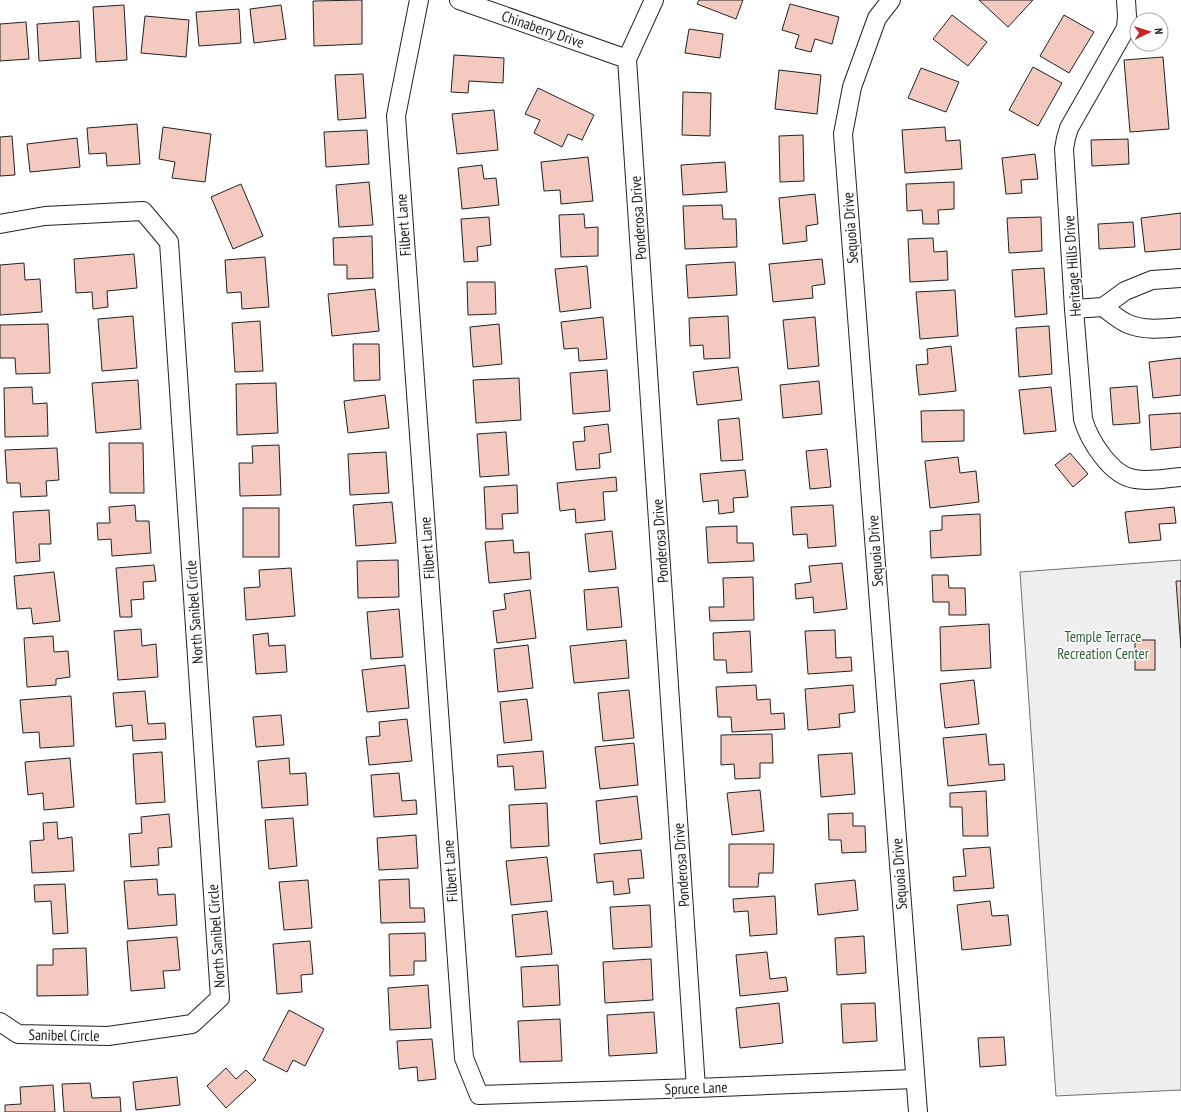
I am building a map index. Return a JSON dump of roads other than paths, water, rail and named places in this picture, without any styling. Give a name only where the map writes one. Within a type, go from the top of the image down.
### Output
[{"type":"street","name":"Filbert Lane","points":[[419,0],[396,116],[464,1058],[479,1095]]},
{"type":"street","name":"Chinaberry Drive","points":[[459,0],[627,59]]},
{"type":"street","name":"Ponderosa Drive","points":[[654,0],[627,59],[696,1088]]},
{"type":"street","name":"Sequoia Drive","points":[[891,0],[877,18],[855,80],[844,134],[914,1078],[918,1112]]},
{"type":"street","name":"Heritage Hills Drive","points":[[1126,0],[1126,28],[1069,128],[1064,149],[1074,309],[1083,418],[1086,430],[1093,442],[1111,465],[1122,474],[1134,479],[1145,480],[1181,477]]},
{"type":"street","name":"North Sanibel Circle","points":[[0,224],[45,216],[143,211],[169,242],[220,998],[192,1024],[108,1036]]},
{"type":"street","points":[[1074,309],[1103,307],[1125,291],[1152,280],[1181,278]]},
{"type":"street","points":[[1103,307],[1125,322],[1141,328],[1181,328]]},
{"type":"street","name":"Sanibel Circle","points":[[0,1022],[18,1034],[108,1036]]},
{"type":"street","name":"Spruce Lane","points":[[479,1095],[696,1088],[914,1078]]},
{"type":"park label","name":"Temple Terrace Recreation Center","points":[[1103,644]]}]
